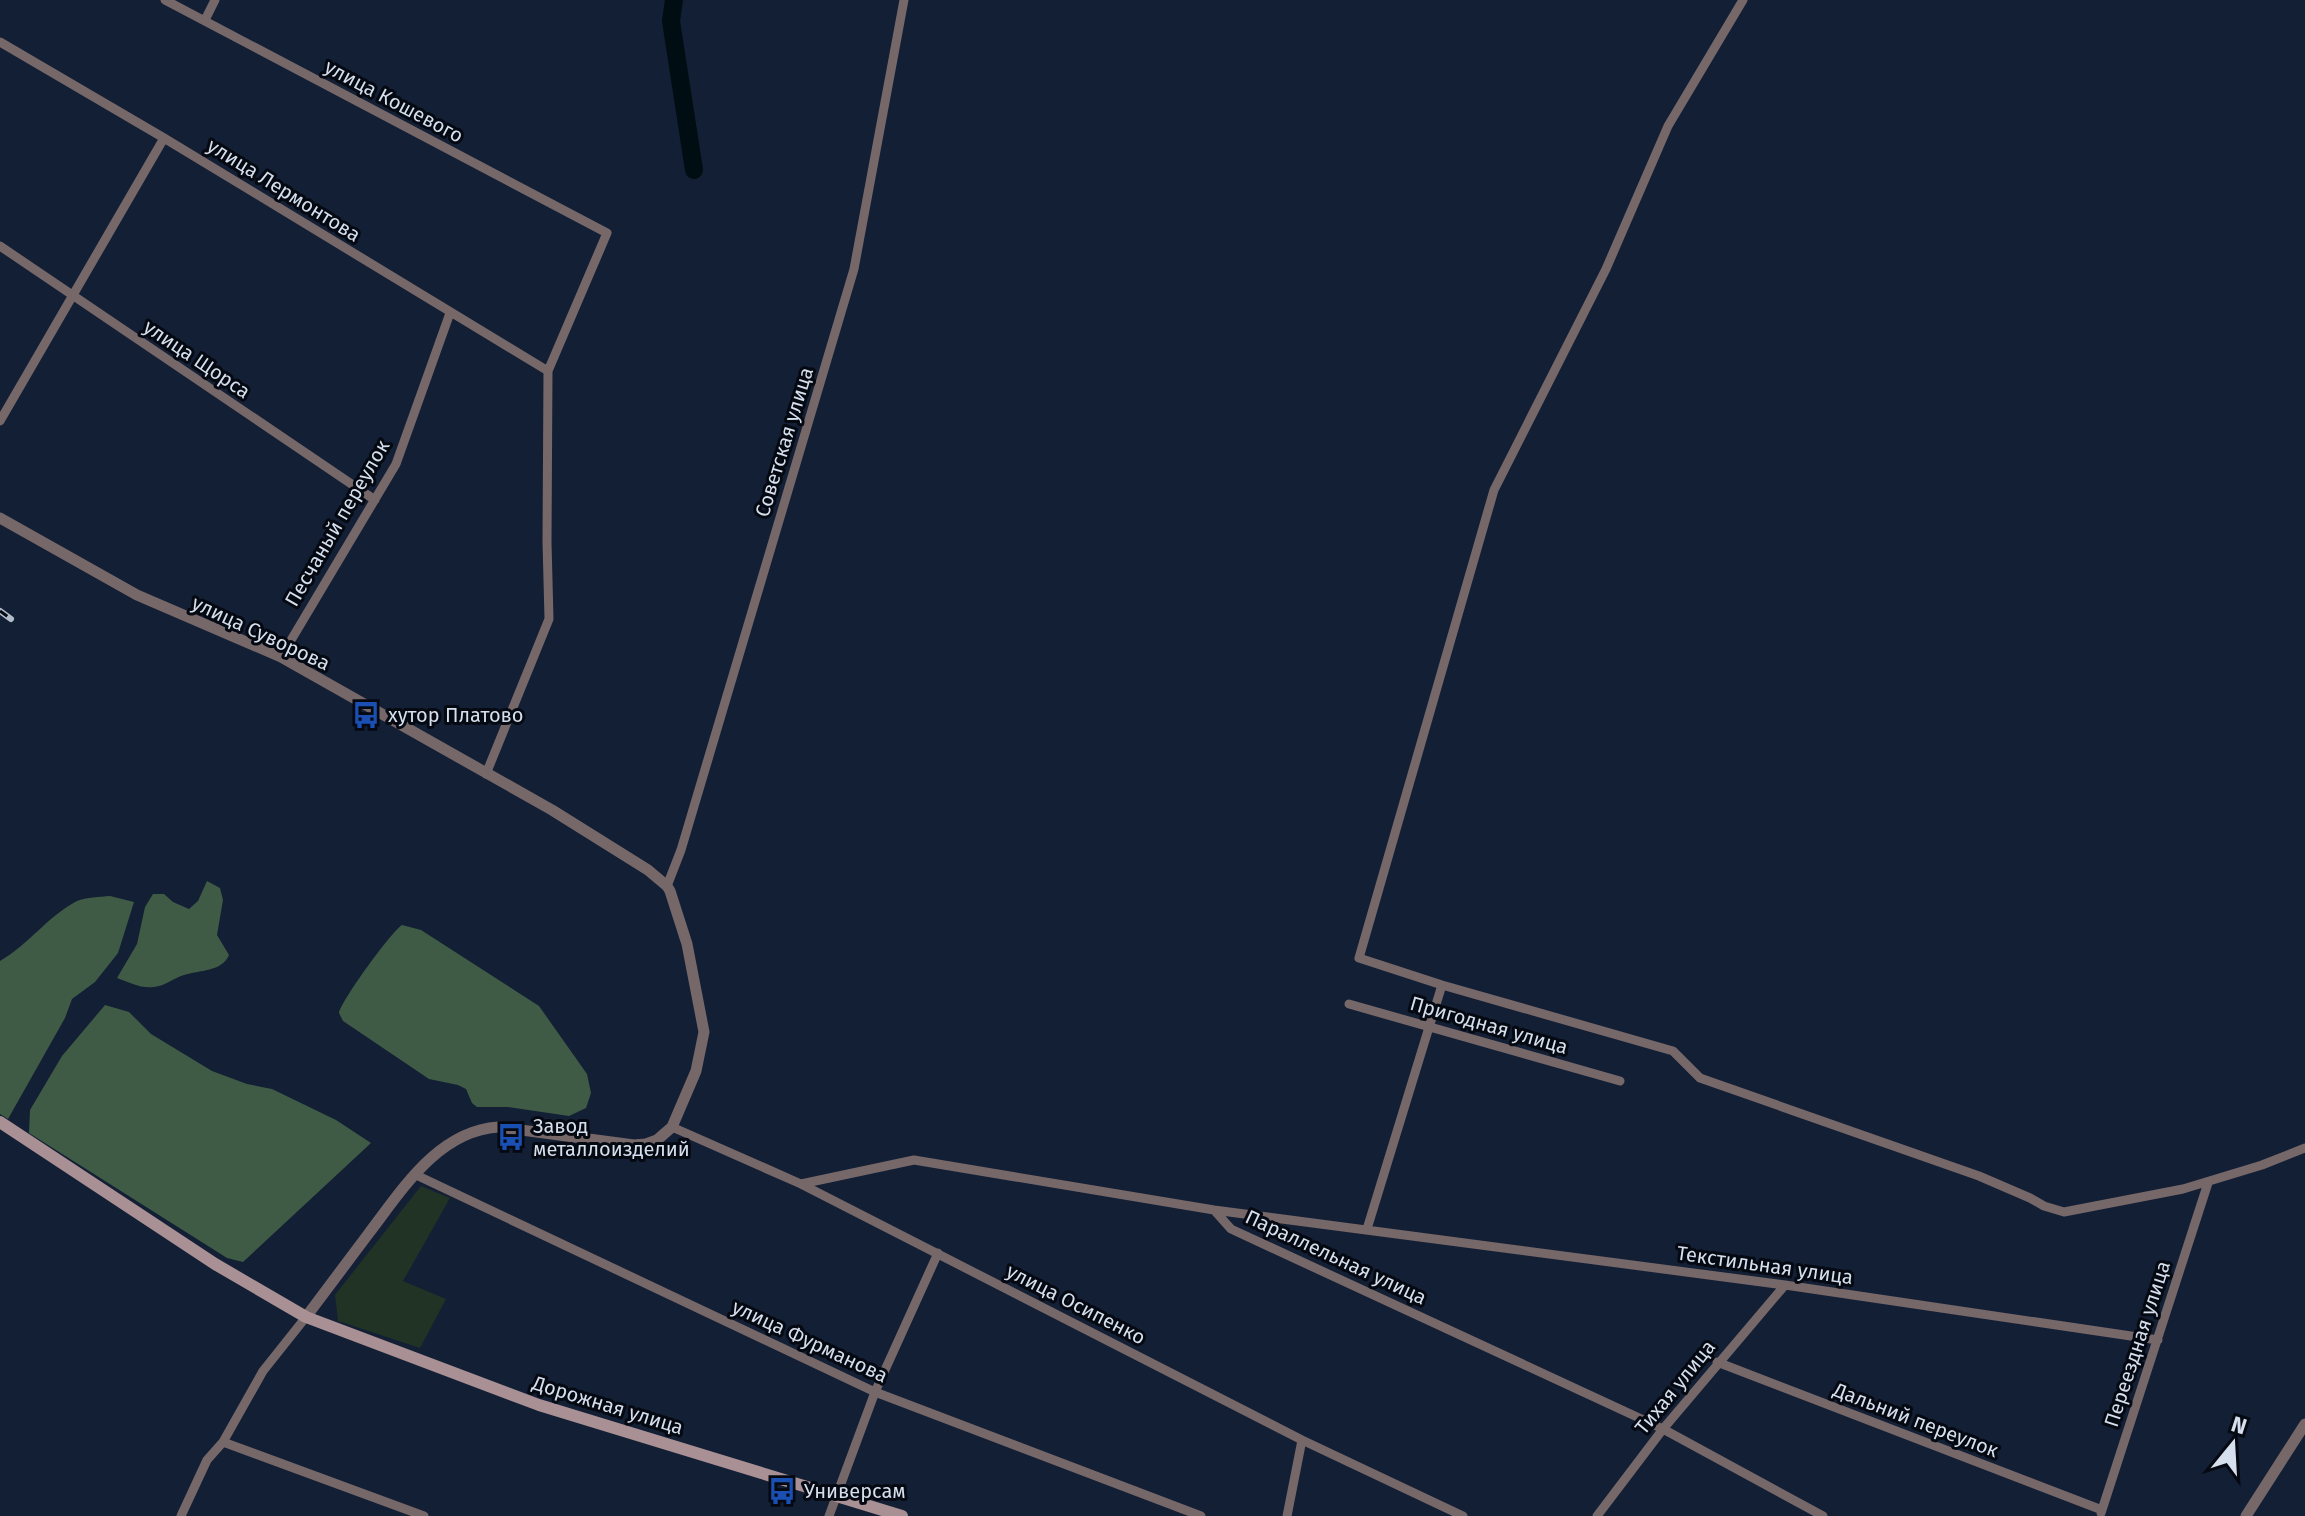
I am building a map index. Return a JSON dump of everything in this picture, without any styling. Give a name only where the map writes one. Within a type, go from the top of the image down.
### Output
[{"type":"main road","name":"Дорожная улица","points":[[0,1122],[215,1264],[306,1317],[539,1405],[902,1516]]},
{"type":"street","name":"улица Кошевого","points":[[165,0],[607,233],[548,371]]},
{"type":"street","points":[[205,20],[215,0]]},
{"type":"street","name":"Советская улица","points":[[667,886],[686,835],[854,269],[904,0]]},
{"type":"street","points":[[1743,0],[1668,126],[1606,269],[1494,490],[1359,958],[1673,1051],[1700,1078],[1979,1176],[2054,1210],[2075,1211],[2208,1183],[2305,1148]]},
{"type":"street","name":"улица Лермонтова","points":[[0,42],[548,371]]},
{"type":"street","points":[[0,421],[164,138]]},
{"type":"street","name":"улица Щорса","points":[[0,246],[375,500]]},
{"type":"street","name":"Песчаный переулок","points":[[281,657],[396,464],[450,313]]},
{"type":"street","points":[[486,774],[549,619],[548,371]]},
{"type":"street","name":"улица Суворова","points":[[0,518],[137,595],[281,657],[607,844],[667,886]]},
{"type":"street","points":[[181,1516],[207,1460],[223,1442],[263,1371],[414,1174],[447,1146],[484,1128],[498,1127],[634,1145],[657,1140],[672,1127],[696,1071],[704,1032],[687,944],[667,886]]},
{"type":"street","points":[[1367,1229],[1442,985]]},
{"type":"street","name":"Пригодная улица","points":[[1349,1004],[1620,1081]]},
{"type":"street","name":"улица Осипенко","points":[[672,1127],[801,1184],[1302,1440],[1463,1516]]},
{"type":"street","points":[[801,1184],[914,1160],[1214,1210]]},
{"type":"street","name":"улица Фурманова","points":[[414,1174],[875,1392],[1201,1516]]},
{"type":"street","name":"Переездная улица","points":[[2101,1513],[2208,1183]]},
{"type":"street","name":"Текстильная улица","points":[[1214,1210],[1785,1285],[2158,1340]]},
{"type":"street","name":"Параллельная улица","points":[[1214,1210],[1231,1229],[1663,1429],[1823,1516]]},
{"type":"street","points":[[829,1516],[875,1392],[938,1253]]},
{"type":"street","name":"Тихая улица","points":[[1597,1516],[1717,1362],[1785,1285]]},
{"type":"street","name":"Дальний переулок","points":[[1717,1362],[2101,1513]]},
{"type":"street","points":[[2246,1516],[2305,1424]]},
{"type":"street","points":[[1287,1516],[1302,1440]]},
{"type":"street","points":[[223,1442],[424,1516]]},
{"type":"green space","points":[[207,881],[220,888],[223,900],[217,935],[229,955],[226,961],[154,987],[117,978],[137,944],[145,907],[153,894],[164,894],[189,909],[198,901]]},
{"type":"green space","points":[[110,896],[134,902],[118,953],[95,982],[72,999],[65,1018],[8,1119],[0,1114],[0,961],[77,901]]},
{"type":"green space","points":[[402,925],[421,930],[539,1006],[587,1074],[591,1093],[586,1108],[569,1116],[508,1107],[477,1107],[466,1089],[429,1079],[343,1021],[339,1013],[348,995]]},
{"type":"green space","points":[[105,1005],[129,1012],[151,1034],[212,1071],[272,1089],[336,1120],[371,1143],[243,1262],[227,1258],[29,1133],[30,1110],[62,1056]]},
{"type":"green space","points":[[421,1186],[450,1198],[403,1281],[446,1299],[420,1348],[338,1321],[335,1295]]},
{"type":"waterway","points":[[674,0],[671,21],[694,170]]},
{"type":"railway","points":[[0,611],[11,619]]},
{"type":"place","name":"хутор Платово","points":[[366,715]]},
{"type":"place","name":"Завод металлоизделий","points":[[511,1137]]},
{"type":"place","name":"Универсам","points":[[782,1491]]}]
